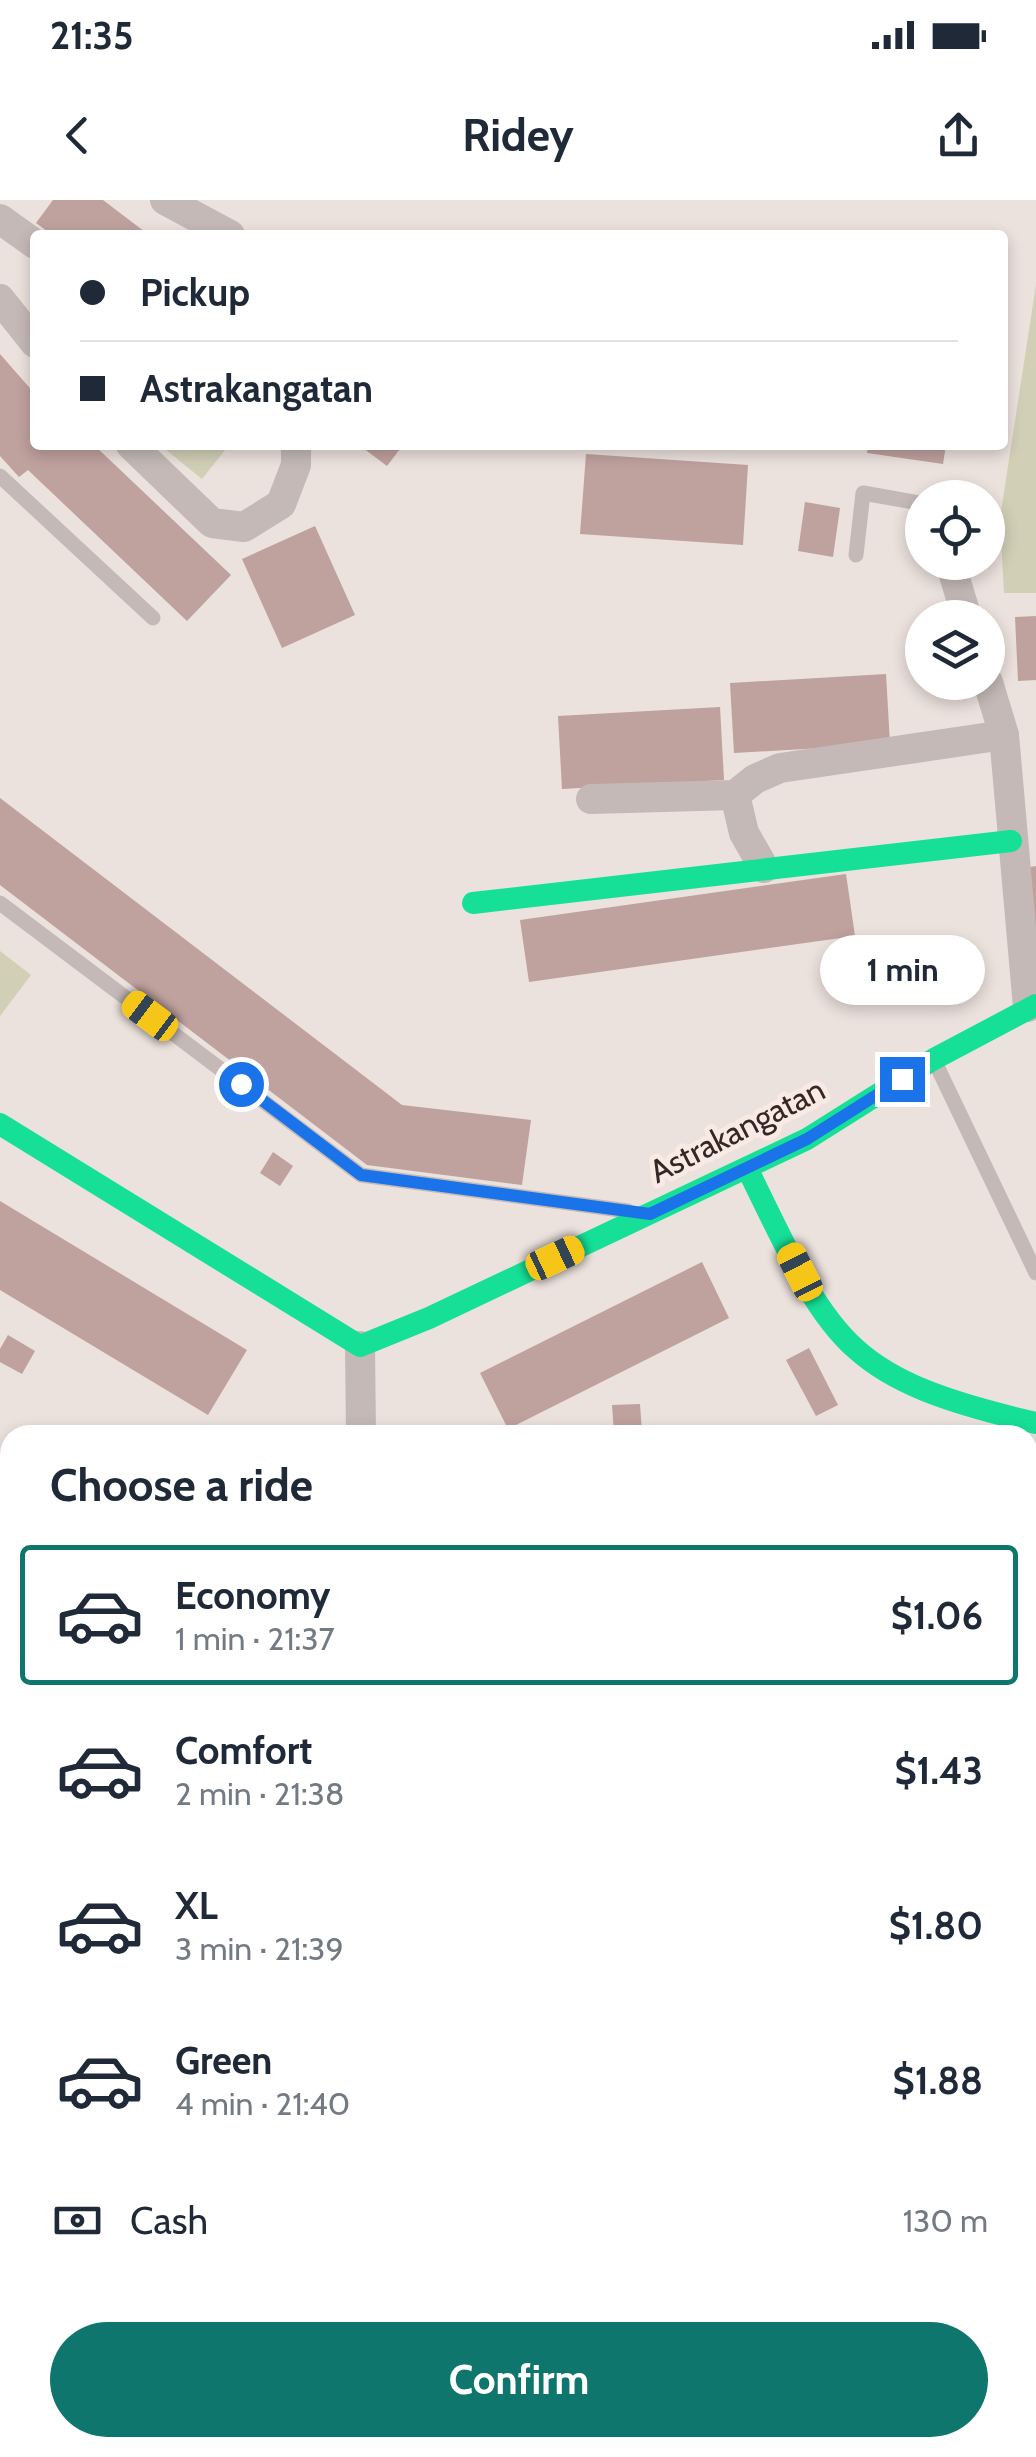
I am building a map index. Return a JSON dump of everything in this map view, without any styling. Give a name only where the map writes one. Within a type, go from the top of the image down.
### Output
[{"type":"street","points":[[165,200],[221,230]]},
{"type":"street","points":[[0,219],[30,240]]},
{"type":"street","points":[[0,299],[30,337]]},
{"type":"street","points":[[136,450],[212,523],[244,526],[280,504],[296,465],[296,450]]},
{"type":"street","name":"Astrakangatan","points":[[360,1346],[807,1139],[934,1059],[1033,1014],[1011,842],[1004,735],[993,700]]},
{"type":"street","points":[[591,799],[734,795],[780,768],[1004,735]]},
{"type":"street","points":[[734,795],[744,833],[764,868]]},
{"type":"street","points":[[473,903],[1011,842]]},
{"type":"street","points":[[0,1124],[360,1346],[361,1425]]},
{"type":"street","points":[[747,1168],[818,1307],[848,1348],[892,1378],[953,1404],[1036,1423]]},
{"type":"lane","points":[[0,476],[153,618]]},
{"type":"lane","points":[[856,555],[862,492],[905,500]]},
{"type":"lane","points":[[0,903],[361,1175],[650,1214]]},
{"type":"lane","points":[[934,1059],[1036,1272]]},
{"type":"shaded area","points":[[1036,285],[1036,593],[1004,593],[1005,486]]},
{"type":"shaded area","points":[[166,450],[225,450],[202,479]]},
{"type":"shaded area","points":[[0,951],[31,975],[0,1016]]},
{"type":"building","points":[[53,200],[103,200],[142,230],[45,230],[36,223]]},
{"type":"building","points":[[0,354],[30,388],[30,450],[99,450],[231,575],[187,621],[28,470],[19,477],[0,456]]},
{"type":"building","points":[[366,450],[399,450],[387,466]]},
{"type":"building","points":[[867,450],[945,450],[943,464],[867,453]]},
{"type":"building","points":[[586,454],[748,465],[743,545],[580,534]]},
{"type":"building","points":[[805,502],[840,508],[833,557],[798,551]]},
{"type":"building","points":[[315,526],[355,615],[282,648],[242,559]]},
{"type":"building","points":[[1036,616],[1036,680],[1018,681],[1015,617]]},
{"type":"building","points":[[886,674],[890,744],[734,753],[730,683]]},
{"type":"building","points":[[720,707],[724,780],[562,789],[558,716]]},
{"type":"building","points":[[0,798],[402,1105],[531,1120],[522,1185],[367,1165],[0,885]]},
{"type":"building","points":[[1036,866],[1036,927],[1025,928],[1018,869]]},
{"type":"building","points":[[846,874],[855,936],[529,982],[520,920]]},
{"type":"building","points":[[273,1152],[293,1166],[280,1186],[260,1173]]},
{"type":"building","points":[[0,1201],[247,1350],[208,1415],[0,1290]]},
{"type":"building","points":[[702,1262],[729,1318],[516,1425],[506,1425],[480,1373]]},
{"type":"building","points":[[8,1335],[35,1351],[22,1374],[0,1362],[0,1349]]},
{"type":"building","points":[[809,1348],[838,1405],[816,1416],[786,1360]]},
{"type":"building","points":[[640,1404],[642,1425],[613,1425],[612,1405]]},
{"type":"traffic: fast","points":[[473,903],[1011,841]]},
{"type":"traffic: fast","points":[[0,1124],[360,1346],[429,1318],[807,1139],[934,1059],[1036,1005]]},
{"type":"traffic: fast","points":[[747,1168],[800,1274],[850,1343],[881,1368],[920,1388],[1036,1423]]},
{"type":"route","points":[[241,1084],[361,1175],[650,1214],[807,1139],[902,1079]]}]
